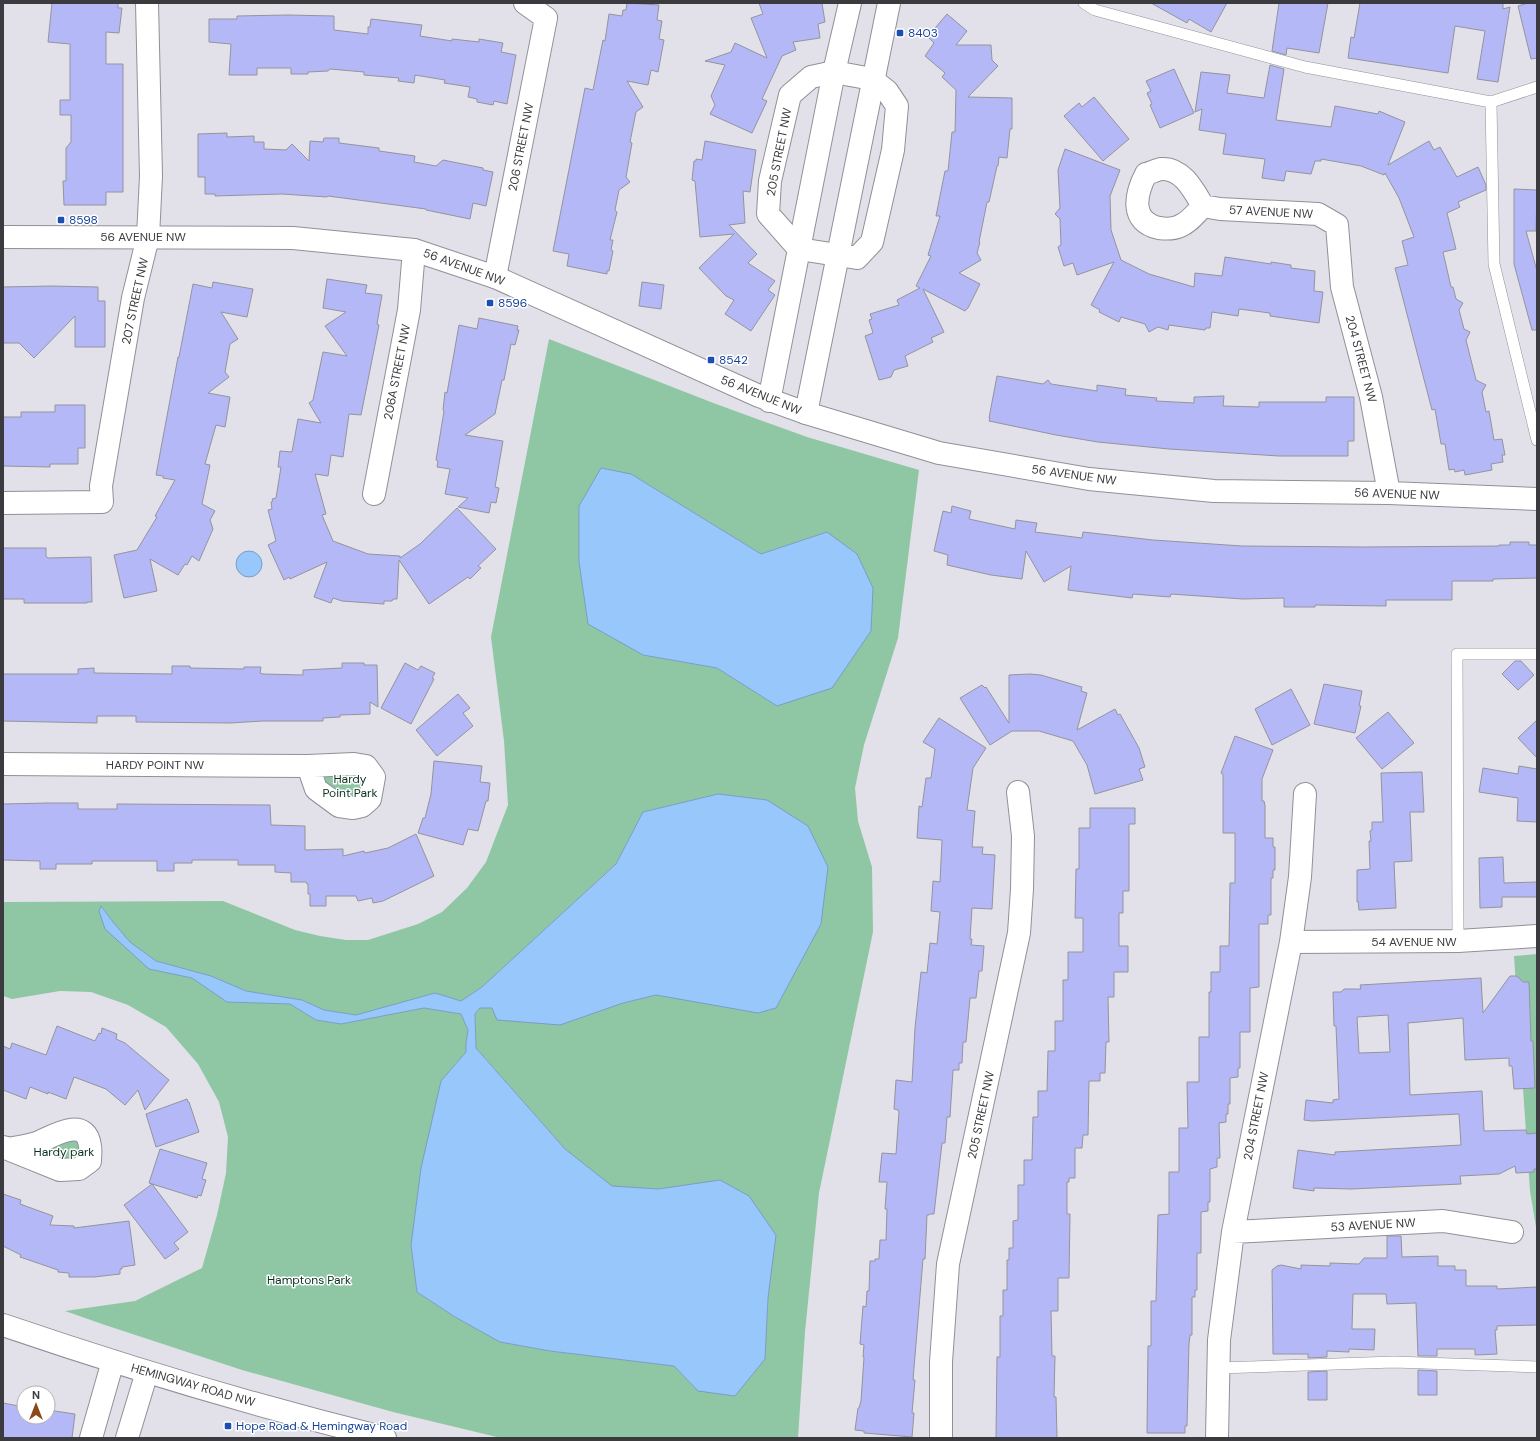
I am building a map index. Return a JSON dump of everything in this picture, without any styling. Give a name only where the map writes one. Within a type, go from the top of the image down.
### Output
[{"type":"street","name":"207 STREET NW","points":[[3,503],[102,502],[101,486],[131,314],[148,237],[152,176],[148,3]]},
{"type":"street","name":"206 STREET NW","points":[[495,277],[546,18],[525,3]]},
{"type":"street","points":[[769,401],[834,72],[850,3]]},
{"type":"street","points":[[806,413],[872,79],[889,3]]},
{"type":"street","name":"205 STREET NW","points":[[834,72],[872,79],[887,91],[897,106],[893,150],[872,242],[857,258],[799,249],[768,214],[770,181],[790,95],[811,77],[834,72]]},
{"type":"street","name":"57 AVENUE NW","points":[[1203,206],[1220,209],[1318,214],[1336,224]]},
{"type":"street","name":"204 STREET NW","points":[[1336,224],[1342,287],[1371,397],[1389,493]]},
{"type":"street","name":"56 AVENUE NW","points":[[3,237],[293,238],[414,250],[495,277],[769,401],[939,454],[1090,479],[1214,490],[1389,493],[1537,499]]},
{"type":"street","name":"206A STREET NW","points":[[374,494],[409,310],[414,250]]},
{"type":"street","name":"HARDY POINT NW","points":[[3,764],[308,766]]},
{"type":"street","name":"205 STREET NW","points":[[941,1438],[941,1362],[948,1264],[1019,933],[1023,836],[1018,792]]},
{"type":"street","name":"204 STREET NW","points":[[1216,1438],[1219,1340],[1233,1232],[1290,942],[1300,877],[1306,794]]},
{"type":"street","name":"54 AVENUE NW","points":[[1290,942],[1458,942],[1537,936]]},
{"type":"street","name":"53 AVENUE NW","points":[[1233,1232],[1443,1221],[1512,1232]]},
{"type":"street","name":"HEMINGWAY ROAD NW","points":[[3,1325],[147,1372],[327,1424],[385,1438]]},
{"type":"street","points":[[91,1438],[113,1361]]},
{"type":"street","points":[[127,1438],[147,1372]]},
{"type":"lane","points":[[1084,3],[1095,10],[1305,67],[1491,102],[1537,87]]},
{"type":"lane","points":[[1491,102],[1494,264],[1537,440]]},
{"type":"lane","points":[[1458,942],[1457,654],[1537,654]]},
{"type":"lane","points":[[1218,1368],[1394,1362],[1537,1367]]},
{"type":"green space","name":"Hamptons Park","points":[[549,339],[716,404],[807,437],[919,470],[898,638],[864,745],[855,788],[858,821],[872,867],[873,932],[819,1193],[805,1332],[798,1438],[501,1438],[393,1412],[242,1370],[65,1311],[135,1301],[202,1268],[217,1215],[226,1173],[228,1137],[219,1102],[198,1064],[166,1027],[128,1005],[91,992],[60,991],[12,999],[3,996],[3,902],[223,901],[295,930],[346,940],[368,940],[418,924],[442,912],[467,888],[486,862],[508,805],[504,741],[491,637]],"holes":[[[631,474],[761,554],[827,532],[777,706],[717,668],[643,655]],[[718,794],[767,800],[822,915],[821,924],[693,1001],[656,995],[623,1003],[480,1008],[475,1014],[476,1048],[565,1149],[612,1187],[658,1189],[720,1181],[768,1298],[765,1359],[698,1391],[674,1366],[550,1351],[500,1342],[455,1317],[417,1292],[411,1245],[441,1081],[466,1052],[468,1030],[461,1014],[424,1008],[341,1024],[316,1020],[290,1004],[227,1002],[192,978],[149,969],[99,912],[102,907],[130,942],[156,961],[211,976],[246,991],[302,1000],[324,1010],[357,1015],[435,993],[461,1001],[482,987],[616,864],[643,812]]]},
{"type":"green space","name":"Hardy Point Park","points":[[327,769],[356,769],[367,779],[358,803],[316,789]]},
{"type":"green space","points":[[1537,954],[1537,1233],[1530,1191],[1514,956]]},
{"type":"green space","name":"Hardy park","points":[[87,1135],[79,1169],[26,1149]]},
{"type":"water","points":[[601,468],[631,474],[761,554],[827,532],[857,554],[873,588],[871,631],[832,688],[777,706],[717,668],[643,655],[588,624],[579,562],[579,506]]},
{"type":"water","points":[[249,551],[258,555],[262,564],[258,573],[249,577],[240,573],[236,564],[240,555]]},
{"type":"water","points":[[718,794],[767,800],[808,826],[828,867],[821,924],[776,1008],[758,1013],[656,995],[623,1003],[560,1025],[497,1020],[492,1008],[480,1008],[475,1014],[476,1048],[565,1149],[612,1186],[658,1189],[720,1180],[749,1196],[776,1235],[768,1298],[765,1359],[735,1396],[698,1391],[674,1366],[550,1351],[500,1342],[455,1317],[417,1292],[411,1245],[421,1168],[441,1081],[466,1052],[468,1030],[461,1014],[424,1008],[341,1024],[316,1020],[290,1004],[227,1002],[192,978],[149,969],[105,929],[99,911],[101,906],[130,942],[156,961],[211,976],[246,991],[302,1000],[324,1010],[356,1015],[435,993],[461,1001],[482,987],[616,864],[643,812]]},
{"type":"building","points":[[52,3],[118,3],[118,8],[122,8],[119,33],[106,32],[106,64],[123,64],[123,192],[106,192],[106,205],[64,205],[63,181],[66,181],[66,148],[71,142],[71,115],[60,115],[60,100],[70,100],[70,44],[48,42]]},
{"type":"building","points":[[627,3],[659,5],[657,20],[662,21],[659,39],[664,40],[658,72],[651,70],[648,85],[627,81],[643,107],[636,112],[630,142],[632,143],[626,177],[630,182],[619,190],[615,210],[617,212],[610,240],[613,240],[611,250],[613,251],[607,274],[567,266],[569,254],[553,251],[585,88],[593,90],[603,40],[605,41],[609,14],[622,16],[623,10],[626,10]]},
{"type":"building","points":[[759,3],[822,3],[825,22],[818,24],[820,38],[793,42],[796,50],[782,56],[762,99],[767,101],[752,133],[710,114],[715,105],[711,96],[725,65],[705,61],[731,52],[735,43],[767,58],[751,18],[763,14]]},
{"type":"building","points":[[1151,3],[1227,3],[1211,32],[1189,19],[1187,23]]},
{"type":"building","points":[[1279,3],[1328,3],[1319,53],[1287,48],[1286,55],[1272,51]]},
{"type":"building","points":[[1360,3],[1503,3],[1503,9],[1510,7],[1498,82],[1477,79],[1485,31],[1455,26],[1448,73],[1348,58],[1351,37],[1354,38]]},
{"type":"building","points":[[1528,3],[1537,3],[1537,58],[1531,59],[1518,6]]},
{"type":"building","points":[[947,14],[967,31],[956,45],[991,45],[992,60],[998,66],[968,97],[1012,98],[1012,129],[1010,129],[1007,158],[999,157],[989,202],[987,202],[977,253],[981,260],[959,273],[980,284],[968,308],[965,311],[923,289],[944,332],[931,338],[933,342],[905,356],[908,366],[894,370],[891,377],[879,380],[865,336],[873,333],[869,320],[872,319],[870,314],[899,305],[897,300],[920,288],[916,286],[931,256],[928,255],[940,216],[936,216],[945,171],[948,171],[952,132],[955,132],[956,90],[942,77],[945,73],[925,56],[934,43],[929,38],[931,35],[930,34]]},
{"type":"building","points":[[237,16],[334,16],[334,30],[368,34],[368,27],[370,27],[371,19],[422,25],[420,36],[452,41],[452,39],[479,42],[479,39],[503,43],[501,52],[516,55],[507,104],[494,101],[493,105],[477,102],[477,99],[468,97],[470,87],[444,83],[445,80],[415,75],[414,83],[398,81],[399,78],[364,75],[364,72],[330,69],[328,71],[308,72],[308,74],[291,74],[291,68],[257,68],[257,75],[229,75],[231,44],[209,42],[209,19],[237,19]]},
{"type":"building","points":[[1270,65],[1284,69],[1276,120],[1331,127],[1335,106],[1378,114],[1379,111],[1405,122],[1388,165],[1429,141],[1434,150],[1440,147],[1457,177],[1478,167],[1486,185],[1486,190],[1458,202],[1460,207],[1447,213],[1456,249],[1443,252],[1451,287],[1453,287],[1456,299],[1463,303],[1459,310],[1464,329],[1470,332],[1466,340],[1476,380],[1486,385],[1482,392],[1486,412],[1489,411],[1494,440],[1502,439],[1505,455],[1502,455],[1503,462],[1491,464],[1492,470],[1465,475],[1464,470],[1455,472],[1454,469],[1449,470],[1445,444],[1441,444],[1435,409],[1432,410],[1395,268],[1408,265],[1402,241],[1414,237],[1399,198],[1385,173],[1384,175],[1361,166],[1321,159],[1321,161],[1315,161],[1311,174],[1286,171],[1284,181],[1262,178],[1265,159],[1223,154],[1226,134],[1199,130],[1202,109],[1195,112],[1201,72],[1230,75],[1227,93],[1264,98]]},
{"type":"building","points":[[1174,69],[1194,113],[1160,128],[1150,105],[1152,104],[1147,93],[1151,91],[1146,81]]},
{"type":"building","points":[[1094,97],[1129,139],[1103,161],[1064,116],[1079,103],[1082,107]]},
{"type":"building","points":[[227,133],[227,137],[254,136],[254,142],[264,142],[264,149],[286,150],[292,144],[309,161],[310,141],[323,142],[324,138],[339,138],[339,143],[379,148],[379,151],[415,156],[414,162],[436,166],[443,160],[483,168],[483,170],[493,172],[486,206],[473,203],[470,219],[426,209],[328,196],[282,194],[215,196],[215,194],[205,194],[205,177],[198,177],[198,134]]},
{"type":"building","points":[[705,141],[756,150],[750,192],[743,191],[745,223],[729,225],[757,254],[748,263],[775,281],[768,290],[775,295],[751,331],[725,314],[734,300],[726,296],[699,268],[734,234],[700,237],[695,181],[692,180],[694,161],[696,161],[696,159],[702,160]]},
{"type":"building","points":[[1065,149],[1120,170],[1110,196],[1111,230],[1121,260],[1149,274],[1194,287],[1195,273],[1222,276],[1225,257],[1271,264],[1271,262],[1291,265],[1291,268],[1315,271],[1314,291],[1323,292],[1319,323],[1270,316],[1270,313],[1239,309],[1238,316],[1212,312],[1210,328],[1206,328],[1205,330],[1169,325],[1168,330],[1158,327],[1149,332],[1145,324],[1121,317],[1119,322],[1099,312],[1100,310],[1091,305],[1114,262],[1077,275],[1073,263],[1064,266],[1058,247],[1061,245],[1060,219],[1055,214],[1060,208],[1058,170]]},
{"type":"building","points":[[1514,189],[1537,190],[1536,231],[1526,231],[1537,271],[1537,330],[1532,330],[1514,264]]},
{"type":"building","points":[[327,279],[367,285],[365,293],[382,295],[377,324],[379,325],[361,415],[349,414],[343,457],[331,455],[328,476],[315,474],[326,514],[322,515],[333,541],[368,554],[400,556],[400,558],[420,544],[457,508],[496,549],[478,566],[481,568],[470,579],[468,577],[429,604],[399,560],[397,599],[393,599],[392,601],[384,601],[384,604],[342,601],[333,598],[331,603],[314,597],[327,562],[290,579],[289,577],[284,580],[268,545],[276,541],[268,510],[272,509],[272,499],[276,498],[281,467],[278,467],[280,451],[292,452],[298,419],[321,423],[309,403],[313,400],[323,352],[347,356],[325,326],[346,312],[323,308]]},
{"type":"building","points":[[213,282],[253,289],[247,317],[221,312],[238,339],[230,344],[225,372],[229,377],[208,393],[230,397],[225,427],[216,425],[205,464],[210,465],[202,504],[215,511],[210,520],[213,529],[199,561],[192,556],[187,565],[185,564],[178,575],[150,559],[157,591],[124,598],[114,555],[137,550],[157,517],[155,516],[175,480],[156,475],[178,357],[193,284],[212,288]]},
{"type":"building","points":[[642,282],[664,285],[661,309],[639,306]]},
{"type":"building","points":[[3,287],[98,287],[98,301],[105,301],[105,347],[75,347],[75,316],[34,358],[19,343],[3,343]]},
{"type":"building","points":[[479,318],[518,326],[517,330],[519,330],[515,345],[511,344],[495,414],[465,435],[503,441],[495,487],[499,488],[496,503],[491,502],[489,513],[458,507],[468,498],[445,494],[450,469],[437,467],[438,461],[436,460],[444,411],[445,392],[447,393],[459,325],[477,329]]},
{"type":"building","points":[[997,376],[1043,384],[1048,380],[1051,384],[1097,391],[1097,385],[1126,389],[1125,395],[1157,398],[1156,401],[1194,403],[1194,397],[1224,396],[1223,406],[1259,407],[1259,402],[1326,402],[1326,397],[1354,397],[1354,441],[1348,441],[1348,456],[1279,456],[1169,449],[1098,442],[1056,435],[989,421]]},
{"type":"building","points":[[55,405],[85,405],[85,448],[78,448],[78,464],[50,464],[50,467],[3,466],[3,417],[21,417],[21,412],[55,412]]},
{"type":"building","points":[[952,506],[971,511],[969,519],[1015,529],[1016,520],[1037,523],[1035,532],[1082,538],[1083,532],[1153,540],[1242,546],[1499,546],[1510,545],[1510,542],[1529,542],[1529,545],[1537,545],[1537,578],[1493,579],[1493,581],[1452,581],[1452,600],[1386,600],[1386,606],[1315,605],[1315,607],[1284,607],[1284,598],[1243,599],[1171,594],[1170,597],[1133,594],[1132,598],[1068,590],[1071,566],[1044,582],[1026,551],[1022,579],[991,575],[947,565],[948,555],[934,551],[943,511],[951,513]]},
{"type":"building","points":[[3,548],[46,548],[46,556],[48,558],[91,557],[92,602],[24,603],[24,599],[3,599]]},
{"type":"building","points":[[1515,661],[1521,661],[1534,675],[1518,690],[1502,674]]},
{"type":"building","points":[[342,663],[364,663],[364,665],[377,665],[378,707],[370,702],[370,714],[340,715],[340,717],[323,718],[323,721],[263,721],[230,723],[136,722],[136,716],[97,716],[97,723],[3,721],[3,674],[78,674],[78,669],[94,668],[94,673],[172,674],[172,666],[190,666],[190,668],[244,669],[244,667],[261,667],[260,673],[263,674],[303,675],[303,670],[342,668]]},
{"type":"building","points":[[405,663],[418,670],[421,666],[435,673],[432,678],[434,679],[411,724],[381,708]]},
{"type":"building","points":[[1009,675],[1041,675],[1082,687],[1081,691],[1087,693],[1077,730],[1115,709],[1118,715],[1120,714],[1139,748],[1145,767],[1139,769],[1143,780],[1095,794],[1087,765],[1073,741],[1039,731],[1012,731],[990,745],[960,698],[982,685],[985,688],[986,687],[1009,723]]},
{"type":"building","points":[[1324,684],[1362,691],[1359,706],[1361,706],[1355,733],[1314,724]]},
{"type":"building","points":[[1291,689],[1310,725],[1272,745],[1255,709]]},
{"type":"building","points":[[458,694],[470,708],[463,713],[473,726],[437,756],[416,730]]},
{"type":"building","points":[[1388,712],[1414,743],[1382,769],[1356,738]]},
{"type":"building","points":[[939,718],[986,748],[973,768],[967,810],[975,811],[972,847],[983,847],[982,854],[995,855],[992,909],[972,908],[970,939],[972,939],[971,945],[984,946],[982,971],[979,971],[976,998],[970,998],[966,1042],[963,1042],[962,1063],[959,1063],[959,1070],[953,1070],[950,1117],[947,1117],[945,1143],[942,1143],[934,1214],[927,1215],[925,1259],[923,1259],[913,1380],[915,1380],[912,1413],[914,1413],[912,1437],[864,1433],[864,1431],[855,1430],[858,1408],[861,1401],[864,1345],[860,1344],[863,1306],[866,1307],[867,1291],[869,1291],[870,1261],[879,1259],[880,1240],[886,1240],[887,1209],[885,1209],[887,1182],[879,1182],[882,1153],[896,1154],[899,1112],[898,1110],[894,1109],[896,1080],[912,1082],[915,1028],[921,972],[927,973],[930,943],[937,944],[940,912],[931,911],[933,881],[940,882],[942,840],[917,838],[919,806],[922,807],[926,778],[931,778],[935,749],[923,742]]},
{"type":"building","points":[[1537,720],[1537,758],[1518,738]]},
{"type":"building","points":[[1235,736],[1273,750],[1262,779],[1262,801],[1264,801],[1265,806],[1265,838],[1273,838],[1273,847],[1275,847],[1275,870],[1273,870],[1273,878],[1271,878],[1271,915],[1268,915],[1268,924],[1259,924],[1259,987],[1250,988],[1250,1032],[1240,1032],[1240,1068],[1238,1068],[1238,1077],[1230,1078],[1230,1104],[1228,1104],[1228,1114],[1226,1114],[1226,1122],[1219,1123],[1220,1158],[1217,1158],[1217,1167],[1210,1169],[1210,1202],[1208,1202],[1208,1211],[1201,1212],[1201,1253],[1197,1253],[1197,1290],[1195,1290],[1195,1297],[1192,1297],[1192,1335],[1190,1335],[1189,1344],[1187,1426],[1185,1426],[1185,1433],[1147,1433],[1148,1346],[1151,1346],[1151,1301],[1156,1301],[1158,1215],[1169,1214],[1169,1172],[1179,1172],[1179,1128],[1188,1128],[1187,1082],[1199,1082],[1199,1037],[1209,1037],[1209,992],[1211,992],[1211,972],[1220,972],[1220,946],[1229,946],[1230,883],[1235,883],[1235,833],[1223,833],[1223,774],[1221,773]]},
{"type":"building","points":[[434,761],[482,766],[480,782],[490,783],[488,801],[486,801],[478,831],[468,829],[463,845],[418,833],[423,818],[425,818],[431,794]]},
{"type":"building","points":[[1519,766],[1537,769],[1537,822],[1517,821],[1518,798],[1479,792],[1483,768],[1518,774]]},
{"type":"building","points":[[1422,772],[1424,812],[1410,812],[1412,861],[1394,862],[1396,908],[1359,910],[1358,901],[1357,902],[1357,870],[1370,869],[1369,841],[1371,841],[1370,831],[1372,830],[1372,822],[1383,822],[1381,773]]},
{"type":"building","points":[[78,803],[78,809],[117,809],[117,804],[270,805],[271,825],[305,826],[305,850],[343,849],[343,856],[364,851],[365,853],[388,848],[416,834],[434,876],[383,901],[373,903],[372,898],[358,901],[356,896],[326,896],[326,906],[310,906],[308,884],[306,882],[291,882],[291,873],[275,872],[275,865],[238,865],[238,860],[192,860],[192,863],[174,863],[174,871],[157,871],[157,861],[92,861],[92,864],[56,864],[56,869],[40,869],[40,861],[3,860],[3,804]]},
{"type":"building","points":[[1090,808],[1135,808],[1135,824],[1129,824],[1129,891],[1123,891],[1123,913],[1119,913],[1119,946],[1128,946],[1128,972],[1114,972],[1114,997],[1108,997],[1109,1042],[1106,1042],[1105,1073],[1100,1073],[1100,1081],[1089,1081],[1088,1135],[1083,1135],[1082,1148],[1075,1148],[1075,1178],[1069,1178],[1069,1182],[1067,1182],[1067,1214],[1070,1214],[1069,1278],[1058,1278],[1058,1311],[1051,1311],[1052,1356],[1055,1356],[1054,1397],[1056,1397],[1057,1438],[996,1438],[997,1357],[1000,1357],[1000,1316],[1003,1316],[1003,1290],[1007,1290],[1007,1260],[1009,1260],[1009,1248],[1013,1248],[1013,1221],[1018,1220],[1018,1185],[1024,1185],[1024,1160],[1032,1160],[1033,1117],[1038,1117],[1038,1091],[1047,1091],[1048,1051],[1055,1051],[1055,1021],[1063,1021],[1063,980],[1068,980],[1068,952],[1083,952],[1083,918],[1075,918],[1076,869],[1079,869],[1079,828],[1090,828]]},
{"type":"building","points":[[1503,857],[1504,883],[1537,882],[1537,897],[1502,897],[1502,907],[1480,908],[1479,858]]},
{"type":"building","points":[[1510,976],[1517,976],[1523,982],[1529,982],[1531,1041],[1533,1041],[1535,1088],[1514,1089],[1512,1066],[1509,1066],[1509,1058],[1465,1060],[1463,1018],[1408,1023],[1410,1095],[1482,1091],[1484,1131],[1526,1130],[1527,1134],[1537,1133],[1537,1169],[1534,1169],[1534,1172],[1516,1173],[1515,1166],[1499,1174],[1460,1176],[1461,1184],[1351,1189],[1314,1188],[1314,1191],[1293,1188],[1298,1150],[1335,1155],[1335,1152],[1461,1145],[1459,1114],[1312,1121],[1304,1120],[1306,1100],[1333,1103],[1333,1100],[1339,1099],[1333,992],[1341,992],[1344,989],[1361,989],[1360,985],[1481,978],[1483,1013]],"holes":[[[1388,1015],[1390,1052],[1359,1053],[1357,1017]]]},
{"type":"building","points":[[57,1026],[95,1041],[99,1033],[101,1034],[102,1028],[117,1034],[116,1039],[125,1043],[169,1080],[145,1110],[138,1090],[125,1105],[106,1089],[74,1077],[66,1099],[30,1087],[26,1099],[3,1090],[3,1046],[10,1049],[12,1043],[46,1055]]},
{"type":"building","points":[[187,1099],[199,1132],[156,1147],[146,1114]]},
{"type":"building","points":[[160,1149],[207,1163],[202,1179],[206,1180],[201,1196],[198,1195],[197,1198],[149,1183]]},
{"type":"building","points":[[152,1184],[188,1232],[174,1243],[179,1249],[165,1259],[124,1205]]},
{"type":"building","points":[[3,1194],[21,1200],[20,1204],[53,1216],[50,1225],[74,1226],[74,1228],[129,1221],[135,1265],[122,1267],[122,1269],[120,1269],[120,1274],[94,1277],[69,1277],[69,1273],[58,1272],[58,1270],[20,1257],[21,1255],[3,1246]]},
{"type":"building","points":[[1387,1236],[1401,1236],[1402,1257],[1438,1256],[1438,1266],[1455,1266],[1455,1270],[1466,1270],[1466,1286],[1497,1286],[1497,1289],[1537,1287],[1537,1325],[1497,1326],[1497,1330],[1495,1330],[1497,1354],[1475,1355],[1475,1349],[1437,1349],[1437,1356],[1418,1356],[1416,1303],[1387,1304],[1386,1294],[1353,1294],[1352,1329],[1375,1329],[1374,1350],[1349,1349],[1349,1352],[1327,1351],[1327,1357],[1308,1358],[1308,1354],[1273,1354],[1272,1270],[1281,1265],[1301,1269],[1301,1265],[1330,1266],[1330,1263],[1359,1264],[1364,1258],[1387,1258]]},
{"type":"building","points":[[1418,1370],[1437,1371],[1437,1395],[1418,1395]]},
{"type":"building","points":[[1327,1371],[1327,1400],[1308,1400],[1308,1372]]},
{"type":"building","points":[[3,1403],[16,1405],[16,1425],[56,1425],[56,1411],[75,1414],[72,1438],[3,1438]]},
{"type":"place","name":"8403","points":[[900,33]]},
{"type":"place","name":"8598","points":[[61,220]]},
{"type":"place","name":"8596","points":[[490,303]]},
{"type":"place","name":"8542","points":[[711,360]]},
{"type":"place","name":"Hope Road & Hemingway Road","points":[[228,1426]]}]
